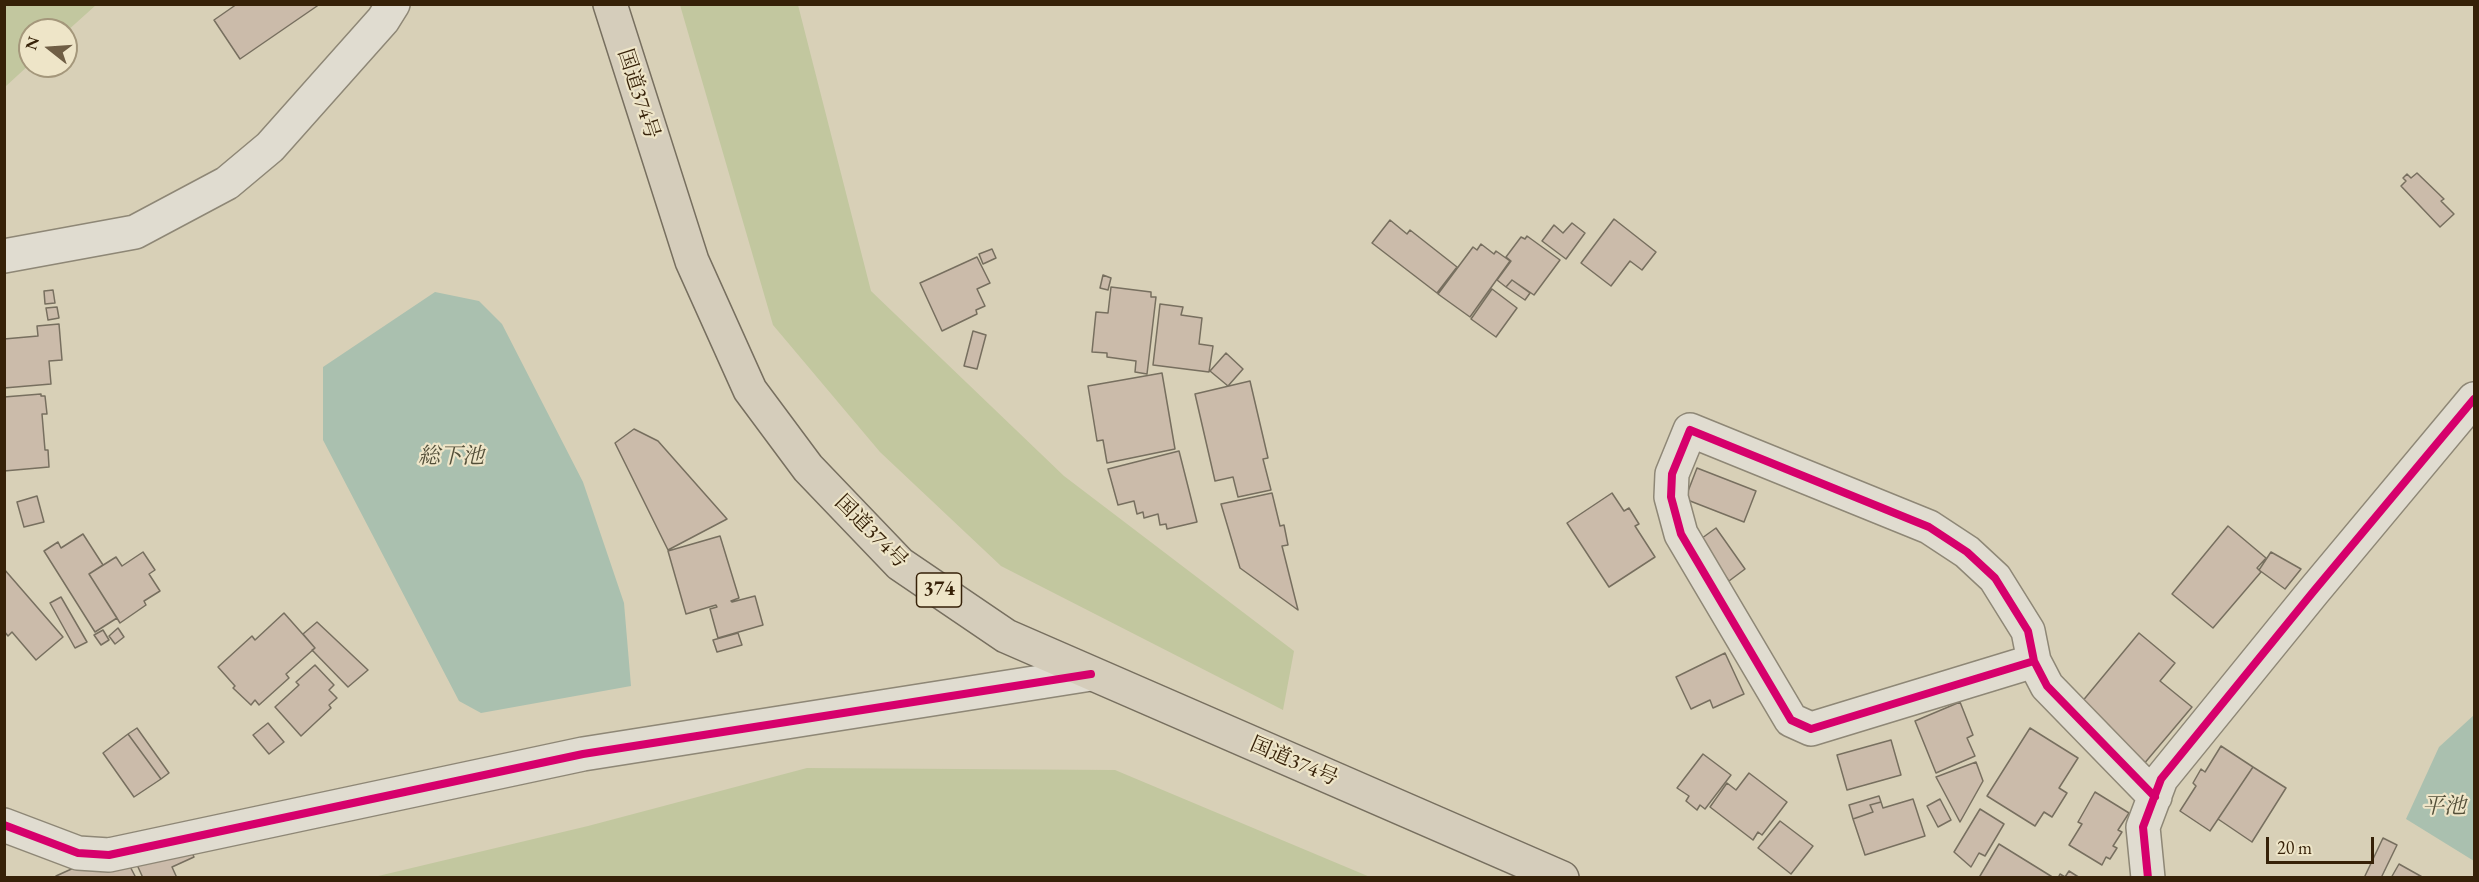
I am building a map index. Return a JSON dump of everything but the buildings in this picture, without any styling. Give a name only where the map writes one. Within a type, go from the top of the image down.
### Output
[{"type":"highway","name":"国道374号","points":[[610,4],[692,261],[750,390],[808,468],[900,564],[1006,636],[1562,878]]},
{"type":"street","points":[[4,256],[135,232],[227,183],[270,147],[383,20],[393,4]]},
{"type":"street","points":[[2148,878],[2143,827],[2161,779],[2313,592],[2475,399]]},
{"type":"street","points":[[2034,661],[1811,729],[1791,720],[1681,534],[1671,497],[1672,474],[1690,430],[1929,527],[1967,552],[1995,578],[2028,631],[2034,661],[2047,686],[2155,797]]},
{"type":"street","points":[[4,825],[78,853],[110,855],[583,754],[1091,674]]},
{"type":"green space","points":[[5,4],[96,4],[78,21],[78,18],[18,18],[18,75],[5,87]]},
{"type":"green space","points":[[680,5],[798,5],[871,291],[1064,476],[1294,651],[1283,710],[1001,566],[880,452],[773,325]]},
{"type":"green space","points":[[807,768],[1115,770],[1370,877],[374,877],[588,826]]},
{"type":"water","name":"総下池","points":[[435,292],[479,301],[502,324],[583,482],[624,603],[631,686],[481,713],[459,701],[323,440],[323,367]]},
{"type":"water","name":"平池","points":[[2474,715],[2474,861],[2406,819],[2439,747]]},
{"type":"cycle path","points":[[2148,878],[2143,827],[2161,779],[2474,399]]},
{"type":"cycle path","points":[[2034,661],[1811,729],[1791,720],[1681,534],[1671,497],[1672,474],[1690,430],[1929,527],[1967,552],[1995,578],[2028,631],[2034,661],[2047,686],[2155,797]]},
{"type":"cycle path","points":[[4,825],[78,853],[109,855],[583,754],[1091,674]]}]
